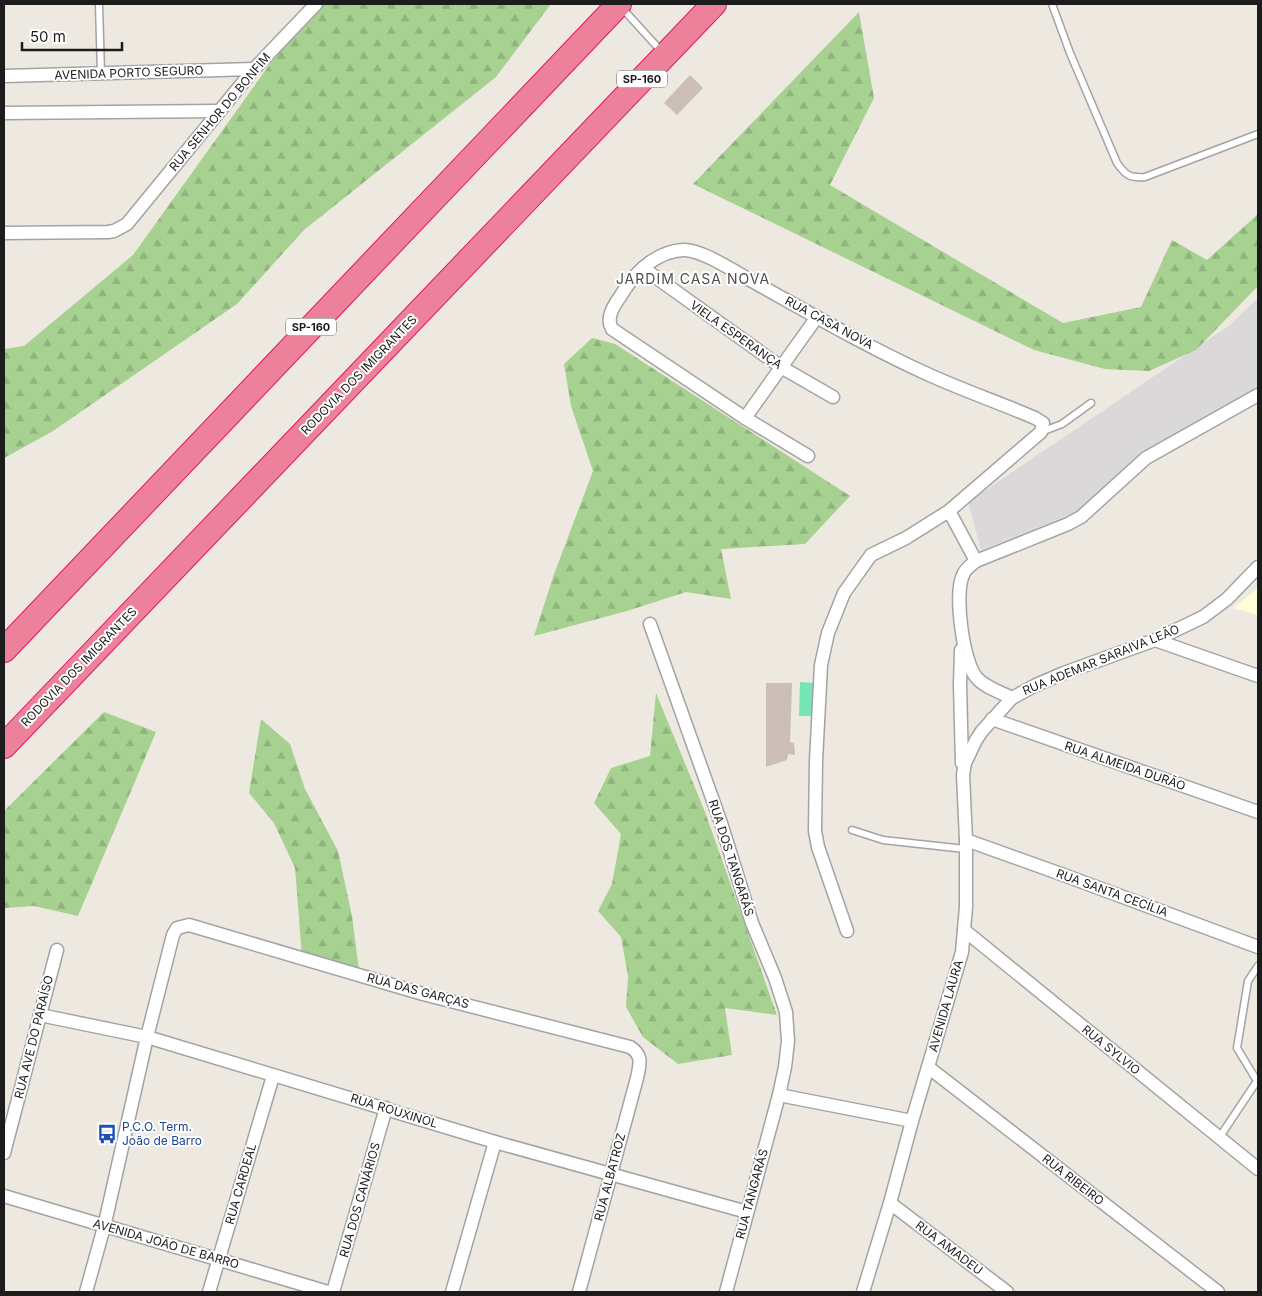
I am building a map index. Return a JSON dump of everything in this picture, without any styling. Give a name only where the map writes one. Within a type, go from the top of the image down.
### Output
[{"type":"highway","name":"SP-160","points":[[4,650],[619,4]]},
{"type":"highway","name":"RODOVIA DOS IMIGRANTES","points":[[4,746],[714,4]]},
{"type":"street","name":"RUA SENHOR DO BONFIM","points":[[4,233],[108,232],[127,224],[254,69],[316,4]]},
{"type":"street","name":"AVENIDA PORTO SEGURO","points":[[4,76],[254,69]]},
{"type":"street","points":[[4,113],[218,111]]},
{"type":"street","name":"RUA CASA NOVA","points":[[808,456],[746,418],[612,329],[609,324],[610,315],[632,278],[642,268],[672,252],[693,251],[923,372],[1035,418],[1043,423],[1042,432]]},
{"type":"street","name":"VIELA ESPERANÇA","points":[[642,268],[781,367],[833,397]]},
{"type":"street","points":[[746,418],[817,317]]},
{"type":"street","points":[[963,775],[960,685],[962,576],[971,565],[1081,517],[1146,458],[1258,395]]},
{"type":"street","points":[[847,931],[818,847],[815,831],[816,761],[821,665],[828,633],[844,593],[870,556],[906,538],[949,512],[1042,432]]},
{"type":"street","points":[[949,512],[971,565]]},
{"type":"street","name":"RUA ADEMAR SARAIVA LEÃO","points":[[992,719],[1012,698],[1036,685],[1155,640],[1203,617],[1227,599],[1258,567]]},
{"type":"street","name":"RUA DOS TANGARÁS","points":[[650,624],[724,832],[752,923],[775,978],[786,1012],[788,1041],[779,1095]]},
{"type":"street","points":[[962,635],[971,671],[977,679],[1012,698]]},
{"type":"street","points":[[1155,640],[1258,676]]},
{"type":"street","name":"AVENIDA LAURA","points":[[863,1292],[962,952],[966,907],[963,775],[970,751],[992,719]]},
{"type":"street","name":"RUA ALMEIDA DURÃO","points":[[992,719],[1258,812]]},
{"type":"street","name":"RUA SANTA CECÍLIA","points":[[966,844],[1080,880],[1258,947]]},
{"type":"street","name":"RUA DAS GARÇAS","points":[[147,1037],[174,935],[177,928],[189,925],[422,994],[630,1047],[636,1050],[641,1061]]},
{"type":"street","name":"RUA SYLVIO","points":[[964,930],[1258,1169]]},
{"type":"street","name":"RUA AVE DO PARAÍSO","points":[[4,1153],[57,950]]},
{"type":"street","name":"RUA ROUXINOL","points":[[40,1016],[147,1037],[495,1142],[747,1212]]},
{"type":"street","points":[[86,1292],[104,1227],[147,1037]]},
{"type":"street","name":"RUA ALBATROZ","points":[[579,1292],[641,1061]]},
{"type":"street","name":"RUA RIBEIRO","points":[[928,1067],[1218,1292]]},
{"type":"street","name":"RUA CARDEAL","points":[[209,1292],[273,1076]]},
{"type":"street","points":[[779,1095],[912,1121]]},
{"type":"street","name":"RUA TANGARÁS","points":[[726,1292],[779,1095]]},
{"type":"street","name":"RUA DOS CANÁRIOS","points":[[333,1292],[386,1108]]},
{"type":"street","points":[[452,1292],[495,1142]]},
{"type":"street","name":"AVENIDA JOÃO DE BARRO","points":[[4,1196],[328,1292]]},
{"type":"street","name":"RUA AMADEU","points":[[890,1203],[1007,1292]]},
{"type":"lane","points":[[99,4],[101,74]]},
{"type":"lane","points":[[619,4],[665,55]]},
{"type":"lane","points":[[1052,4],[1070,53],[1117,163],[1132,178],[1146,177],[1258,134]]},
{"type":"lane","points":[[1042,432],[1062,424],[1091,403]]},
{"type":"lane","points":[[852,830],[883,840],[966,844]]},
{"type":"lane","points":[[1218,1138],[1257,1081],[1237,1048],[1248,981],[1258,966]]},
{"type":"shaded area","points":[[1258,298],[1258,392],[1141,456],[1084,509],[981,550],[968,502],[1230,325]]},
{"type":"shaded area","points":[[1258,588],[1258,615],[1233,608]]},
{"type":"green space","points":[[313,4],[551,4],[496,77],[304,230],[237,304],[53,431],[4,458],[4,349],[24,346],[133,255]]},
{"type":"green space","points":[[859,12],[874,98],[830,185],[1063,323],[1141,307],[1172,240],[1207,260],[1258,214],[1258,286],[1196,350],[1149,371],[1105,369],[1034,350],[693,184]]},
{"type":"green space","points":[[592,338],[615,344],[850,496],[805,544],[721,549],[731,599],[686,592],[627,611],[534,636],[553,577],[593,471],[571,406],[564,364]]},
{"type":"green space","points":[[800,682],[815,683],[814,716],[799,716]]},
{"type":"green space","points":[[656,693],[705,812],[777,1015],[725,1008],[732,1055],[678,1064],[643,1037],[626,1007],[628,976],[621,937],[598,911],[612,884],[621,834],[594,803],[611,768],[650,756]]},
{"type":"green space","points":[[104,712],[156,732],[78,916],[34,906],[4,908],[4,811]]},
{"type":"green space","points":[[261,719],[290,744],[305,789],[338,851],[352,916],[359,970],[302,957],[295,868],[274,823],[249,793]]},
{"type":"building","points":[[690,75],[703,88],[677,115],[664,103]]},
{"type":"building","points":[[766,683],[792,683],[790,742],[794,743],[795,755],[788,754],[787,760],[766,767]]},
{"type":"place","name":"P.C.O. Term. João de Barro","points":[[107,1134]]},
{"type":"district","name":"JARDIM CASA NOVA","points":[[693,279]]}]
